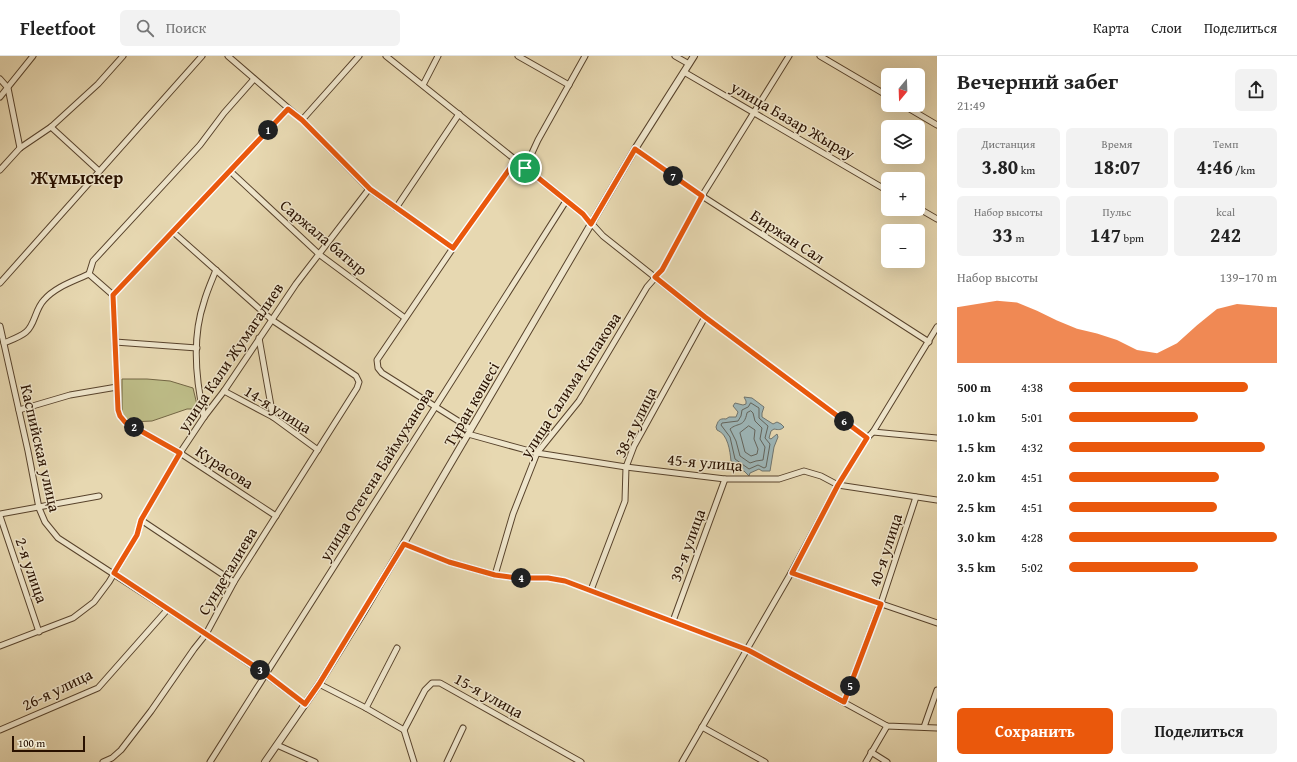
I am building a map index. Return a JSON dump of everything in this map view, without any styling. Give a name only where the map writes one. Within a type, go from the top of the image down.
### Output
[{"type":"street","points":[[0,97],[33,56]]},
{"type":"street","points":[[0,170],[20,148],[51,127],[98,84],[123,56]]},
{"type":"street","points":[[0,283],[202,56]]},
{"type":"street","points":[[228,56],[302,120],[370,189],[453,248]]},
{"type":"street","points":[[302,120],[359,56]]},
{"type":"street","points":[[386,56],[583,214],[603,236],[705,317],[867,438]]},
{"type":"street","points":[[423,85],[438,56]]},
{"type":"street","points":[[518,56],[569,85]]},
{"type":"street","points":[[525,168],[538,140],[586,56]]},
{"type":"street","points":[[675,56],[689,64]]},
{"type":"street","name":"Тұран көшесі","points":[[265,762],[319,684],[404,544],[635,149],[694,56]]},
{"type":"street","name":"улица Салима Капакова","points":[[495,575],[513,514],[537,453],[579,401],[647,287],[662,270],[702,196],[788,56]]},
{"type":"street","points":[[820,56],[881,92]]},
{"type":"street","name":"улица Базар Жырау","points":[[684,72],[881,187]]},
{"type":"street","points":[[0,79],[8,88],[20,148]]},
{"type":"street","points":[[4,342],[27,332],[38,308],[44,299],[63,286],[89,274],[93,261],[200,145],[224,113],[254,79]]},
{"type":"street","points":[[19,410],[70,396],[117,387],[113,295],[288,109]]},
{"type":"street","points":[[915,112],[937,125]]},
{"type":"street","points":[[396,208],[459,114]]},
{"type":"street","points":[[51,127],[99,171]]},
{"type":"street","name":"Биржан Сал","points":[[635,149],[702,196],[929,342]]},
{"type":"street","points":[[470,431],[382,373],[378,368],[377,360],[453,248],[516,160]]},
{"type":"street","name":"Саржала батыр","points":[[230,171],[320,255],[405,318]]},
{"type":"street","name":"улица Кали Жумагалиев","points":[[0,646],[73,618],[94,602],[109,582],[137,535],[141,520],[180,453],[204,417],[224,391],[296,284],[370,189]]},
{"type":"street","name":"улица Отегена Баймуханова","points":[[210,762],[434,406],[566,201]]},
{"type":"street","points":[[925,212],[937,219]]},
{"type":"street","points":[[173,232],[272,320]]},
{"type":"street","points":[[204,417],[197,377],[198,332],[203,303],[216,270]]},
{"type":"street","points":[[89,274],[113,295]]},
{"type":"street","name":"38-я улица","points":[[591,590],[625,501],[626,467],[634,446],[705,317]]},
{"type":"street","name":"Сундеталиева","points":[[103,762],[112,758],[121,750],[206,634],[234,582],[357,388],[359,382],[356,376],[272,320]]},
{"type":"street","name":"Каспийская улица","points":[[0,326],[39,508],[45,522],[58,538],[114,573],[167,610],[266,674],[305,704]]},
{"type":"street","points":[[682,762],[792,573],[838,485],[937,329]]},
{"type":"street","points":[[259,338],[273,417]]},
{"type":"street","points":[[115,342],[197,348]]},
{"type":"street","name":"Курасова","points":[[117,387],[118,410],[120,416],[125,422],[180,453],[276,516]]},
{"type":"street","name":"14-я улица","points":[[224,391],[273,417],[318,450]]},
{"type":"street","name":"45-я улица","points":[[470,431],[537,453],[626,467],[725,479],[779,479],[804,471],[821,476],[838,485],[937,500]]},
{"type":"street","points":[[873,432],[937,438]]},
{"type":"street","name":"39-я улица","points":[[673,621],[725,479]]},
{"type":"street","points":[[0,515],[99,496]]},
{"type":"street","name":"40-я улица","points":[[844,702],[881,604],[916,497]]},
{"type":"street","name":"2-я улица","points":[[0,515],[39,632]]},
{"type":"street","points":[[141,520],[234,582]]},
{"type":"street","points":[[404,544],[449,562],[495,575],[517,578],[548,578],[565,581],[748,650],[887,726],[937,728]]},
{"type":"street","points":[[792,573],[937,623]]},
{"type":"street","name":"26-я улица","points":[[0,730],[98,688],[167,610]]},
{"type":"street","points":[[366,708],[397,648]]},
{"type":"street","name":"15-я улица","points":[[404,730],[425,690],[432,682],[440,683],[581,762]]},
{"type":"street","points":[[319,684],[366,708],[404,730],[414,762]]},
{"type":"street","points":[[924,727],[937,690]]},
{"type":"street","points":[[866,762],[887,726]]},
{"type":"street","points":[[702,727],[765,762]]},
{"type":"street","points":[[448,762],[463,728]]},
{"type":"street","points":[[277,745],[315,762]]},
{"type":"street","points":[[871,752],[887,762]]},
{"type":"shaded area","points":[[122,379],[170,381],[193,388],[198,409],[187,409],[152,421],[131,422],[122,415]]},
{"type":"water","points":[[744,397],[752,398],[764,407],[762,417],[773,424],[777,422],[784,427],[779,430],[774,429],[771,431],[769,438],[771,439],[777,434],[778,437],[774,447],[770,471],[762,471],[759,469],[750,473],[749,476],[731,461],[726,439],[716,427],[720,420],[729,417],[736,417],[738,412],[733,406],[735,403],[743,405],[746,404]]},
{"type":"district","name":"Жұмыскер","points":[[77,178]]},
{"type":"route","points":[[288,109],[302,120],[370,189],[453,248],[516,160],[525,168],[583,214],[591,224],[635,149],[702,196],[662,270],[655,277],[705,317],[867,438],[838,485],[792,573],[881,604],[844,702],[748,650],[565,581],[548,578],[517,578],[495,575],[449,562],[404,544],[363,613],[305,704],[266,674],[167,610],[114,573],[137,535],[141,520],[180,453],[125,422],[120,416],[118,410],[113,295],[288,109]]}]
